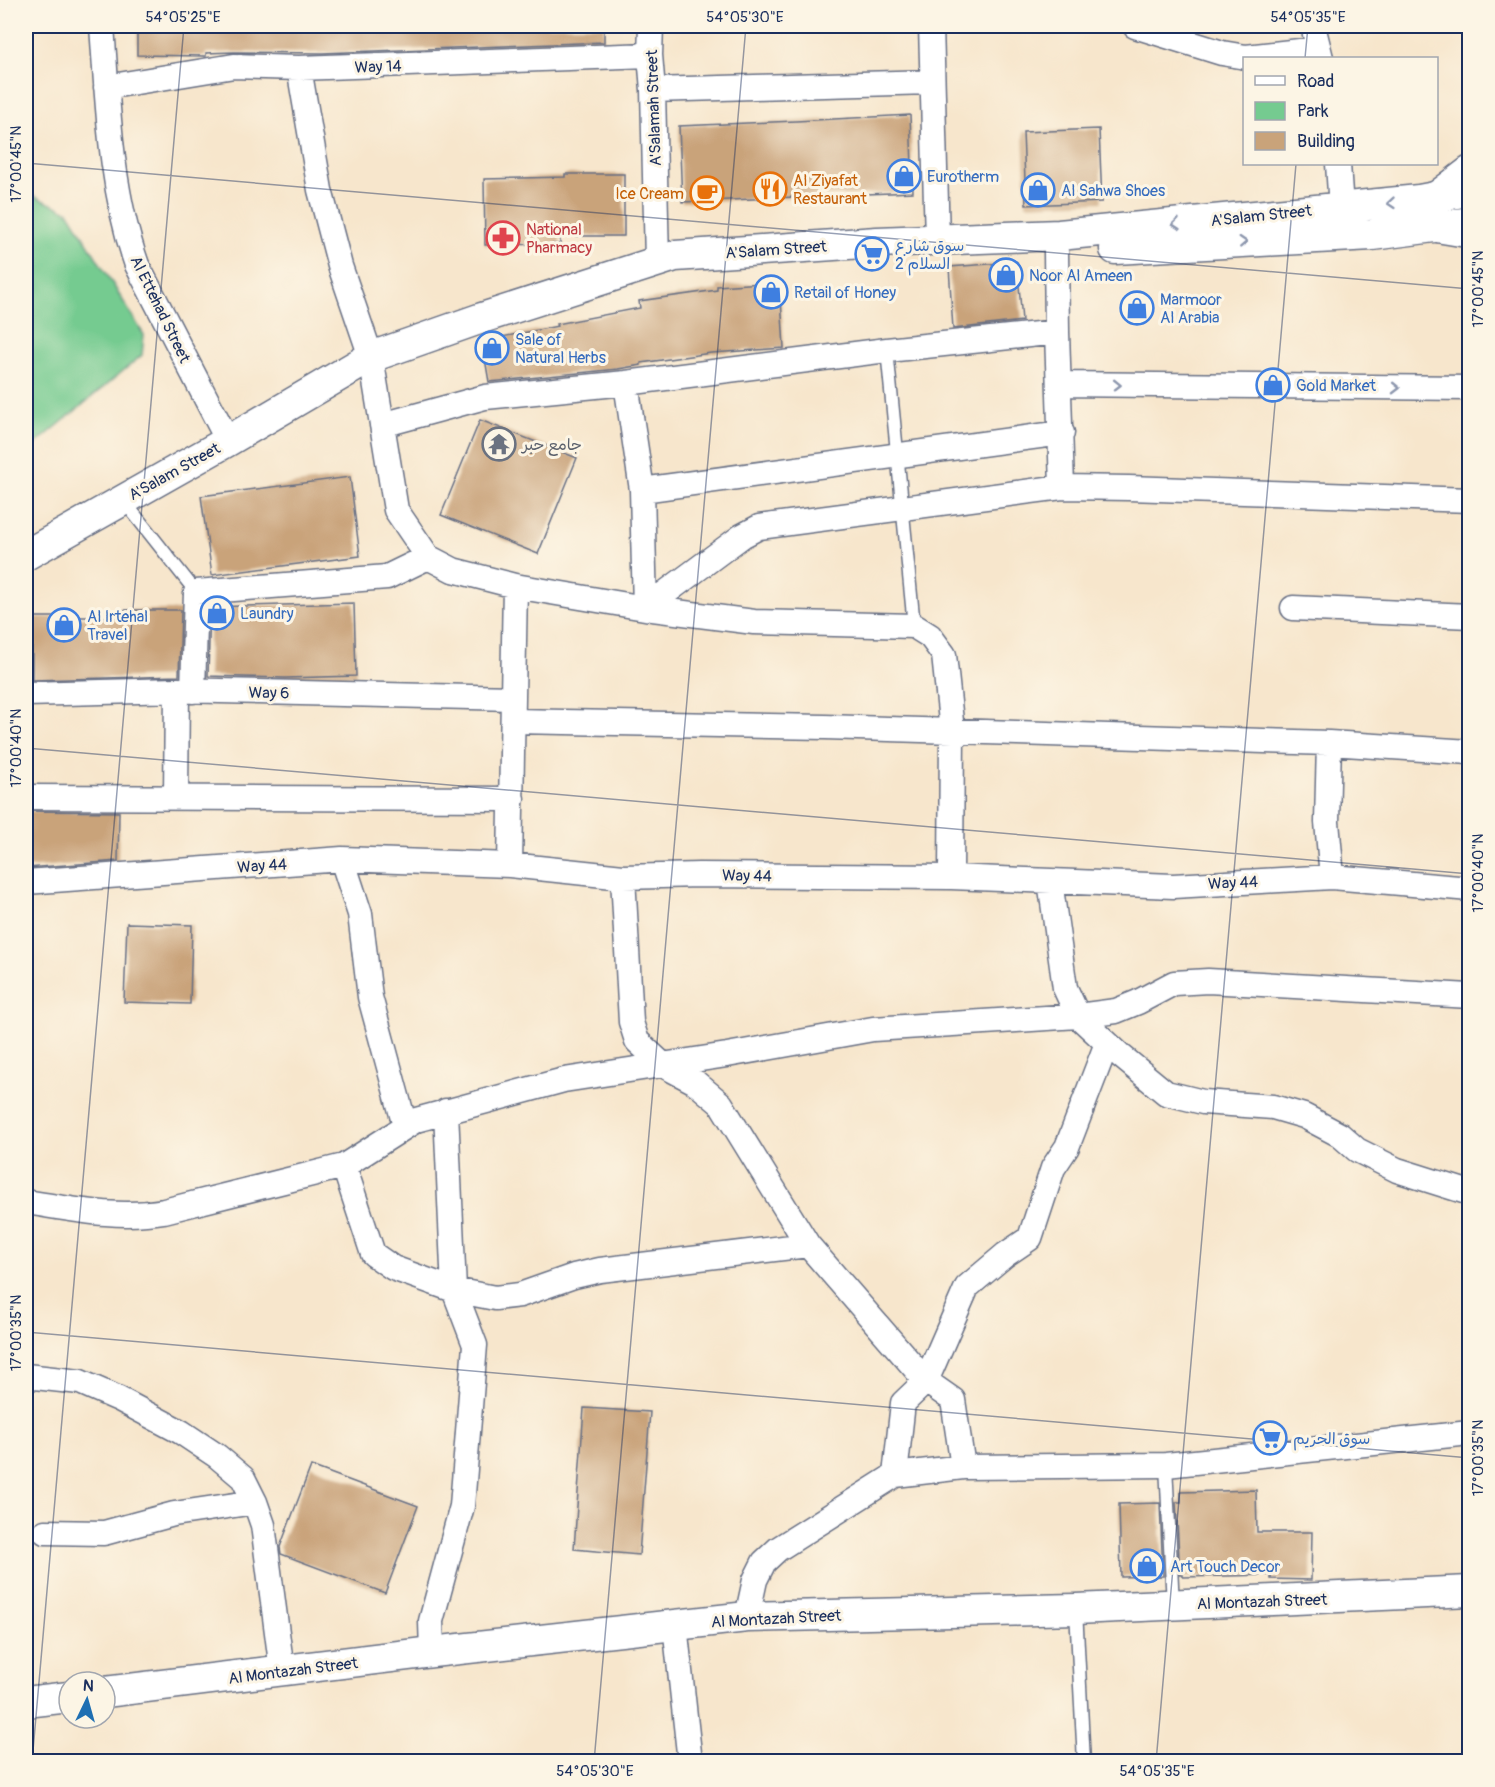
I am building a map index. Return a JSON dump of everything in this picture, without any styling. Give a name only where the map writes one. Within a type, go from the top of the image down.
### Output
[{"type":"main road","points":[[1458,213],[1470,173]]},
{"type":"street","name":"Al Ettehad Street","points":[[102,26],[115,180],[126,235],[137,265],[228,441]]},
{"type":"street","name":"A'Salamah Street","points":[[651,26],[657,262]]},
{"type":"street","points":[[931,26],[937,239]]},
{"type":"street","points":[[1135,26],[1222,53],[1246,57],[1319,54],[1313,26]]},
{"type":"street","name":"Way 14","points":[[106,87],[234,66],[299,68],[650,55]]},
{"type":"street","points":[[299,68],[320,190],[340,266],[373,366],[396,510],[428,557],[453,570],[515,586],[645,608],[754,622],[914,626],[930,636],[944,655],[952,731],[951,877]]},
{"type":"street","points":[[654,90],[932,82]]},
{"type":"street","points":[[1338,165],[1341,207]]},
{"type":"street","name":"A'Salam Street","points":[[26,555],[321,386],[373,366],[482,318],[675,256],[937,239],[1059,236],[1419,200],[1458,213]]},
{"type":"street","name":"A'Salam Street","points":[[373,366],[681,275],[879,257],[1056,252],[1372,235],[1458,213]]},
{"type":"street","points":[[1056,252],[1062,487]]},
{"type":"street","points":[[382,425],[485,397],[626,383],[1057,332]]},
{"type":"street","points":[[626,383],[642,490],[645,608]]},
{"type":"street","points":[[1059,384],[1470,388]]},
{"type":"street","points":[[642,490],[1062,433]]},
{"type":"street","points":[[645,608],[742,536],[759,527],[1062,487],[1470,500]]},
{"type":"street","points":[[176,797],[196,592],[387,577],[428,557]]},
{"type":"street","points":[[510,865],[515,586]]},
{"type":"street","points":[[1293,608],[1470,616]]},
{"type":"street","name":"Way 6","points":[[26,694],[185,690],[513,710],[952,731],[1329,743],[1470,752]]},
{"type":"street","points":[[1329,743],[1327,822],[1332,877]]},
{"type":"street","points":[[26,797],[512,799]]},
{"type":"street","points":[[342,859],[360,914],[370,997],[405,1126]]},
{"type":"street","name":"Way 44","points":[[26,882],[342,859],[510,865],[623,877],[699,875],[951,877],[1173,886],[1332,877],[1470,889]]},
{"type":"street","points":[[623,877],[631,1022],[637,1041],[663,1065],[695,1082],[721,1104],[808,1245],[926,1382],[953,1400],[963,1467]]},
{"type":"street","points":[[1050,881],[1065,988],[1078,1016],[1166,1093],[1203,1102],[1274,1107],[1304,1116],[1340,1135],[1357,1150],[1397,1170],[1470,1193]]},
{"type":"street","points":[[26,1202],[107,1214],[140,1215],[164,1211],[344,1167],[416,1120],[564,1080],[873,1029],[1078,1016],[1116,1011],[1174,983],[1208,981],[1470,996]]},
{"type":"street","points":[[896,1475],[903,1403],[926,1382],[967,1287],[1005,1255],[1030,1238],[1053,1168],[1067,1147],[1107,1043]]},
{"type":"street","points":[[432,1652],[431,1621],[462,1506],[475,1345],[454,1290],[446,1111]]},
{"type":"street","points":[[344,1167],[373,1254],[393,1268],[454,1290],[495,1298],[520,1295],[574,1276],[600,1270],[808,1245]]},
{"type":"street","points":[[26,1376],[80,1382],[119,1399],[181,1432],[243,1478],[255,1502],[263,1526],[282,1671]]},
{"type":"street","points":[[747,1617],[755,1580],[764,1562],[778,1549],[896,1475],[963,1467],[1166,1465],[1470,1433]]},
{"type":"street","points":[[45,1532],[104,1533],[174,1514],[255,1502]]},
{"type":"street","name":"Al Montazah Street","points":[[117,1691],[747,1617],[1076,1609],[1463,1594]]},
{"type":"street","points":[[675,1626],[690,1761]]},
{"type":"street","points":[[26,1702],[57,1698]]},
{"type":"lane","points":[[887,351],[914,626]]},
{"type":"lane","points":[[123,500],[196,592]]},
{"type":"lane","points":[[1166,1465],[1173,1605]]},
{"type":"lane","points":[[1076,1609],[1084,1761]]},
{"type":"green space","points":[[26,193],[68,211],[144,335],[142,355],[26,452]]},
{"type":"building","points":[[137,26],[604,26],[604,42],[322,53],[234,52],[206,53],[206,56],[137,55]]},
{"type":"building","points":[[910,115],[913,192],[682,202],[679,126]]},
{"type":"building","points":[[1099,129],[1102,202],[1026,205],[1023,132]]},
{"type":"building","points":[[565,174],[624,174],[624,236],[560,236],[560,244],[485,245],[484,179],[565,177]]},
{"type":"building","points":[[1017,262],[1022,321],[953,329],[949,267]]},
{"type":"building","points":[[780,282],[784,348],[711,353],[641,363],[641,365],[618,369],[489,382],[482,341],[640,308],[639,301],[717,290],[717,286]]},
{"type":"building","points":[[480,420],[577,458],[538,554],[441,515]]},
{"type":"building","points":[[350,477],[360,556],[212,575],[201,496]]},
{"type":"building","points":[[354,603],[356,676],[285,678],[208,676],[210,607]]},
{"type":"building","points":[[116,610],[181,610],[179,676],[32,680],[32,617],[116,617]]},
{"type":"building","points":[[26,811],[119,812],[118,861],[26,868]]},
{"type":"building","points":[[127,923],[192,925],[190,1004],[124,1002]]},
{"type":"building","points":[[584,1408],[650,1412],[639,1555],[574,1549]]},
{"type":"building","points":[[311,1466],[418,1506],[385,1593],[281,1554],[280,1547]]},
{"type":"building","points":[[1256,1490],[1257,1532],[1312,1532],[1311,1580],[1271,1579],[1271,1575],[1183,1577],[1180,1575],[1176,1502],[1181,1502],[1181,1492]]},
{"type":"building","points":[[1160,1503],[1163,1576],[1121,1577],[1119,1504]]},
{"type":"place","name":"Eurotherm","points":[[904,176]]},
{"type":"place","name":"Al Ziyafat Restaurant","points":[[770,189]]},
{"type":"place","name":"Al Sahwa Shoes","points":[[1038,190]]},
{"type":"place","name":"Ice Cream","points":[[707,193]]},
{"type":"place","name":"National Pharmacy","points":[[503,238]]},
{"type":"place","name":"سوق شارع السلام 2","points":[[872,254]]},
{"type":"place","name":"Noor Al Ameen","points":[[1006,275]]},
{"type":"place","name":"Retail of Honey","points":[[771,292]]},
{"type":"place","name":"Marmoor Al Arabia","points":[[1137,308]]},
{"type":"place","name":"Sale of Natural Herbs","points":[[492,348]]},
{"type":"place","name":"Gold Market","points":[[1273,385]]},
{"type":"place","name":"جامع حبر","points":[[499,444]]},
{"type":"place","name":"Laundry","points":[[217,613]]},
{"type":"place","name":"Al Irtehal Travel","points":[[64,625]]},
{"type":"place","name":"سوق الحريم","points":[[1270,1438]]},
{"type":"place","name":"Art Touch Decor","points":[[1147,1566]]}]
